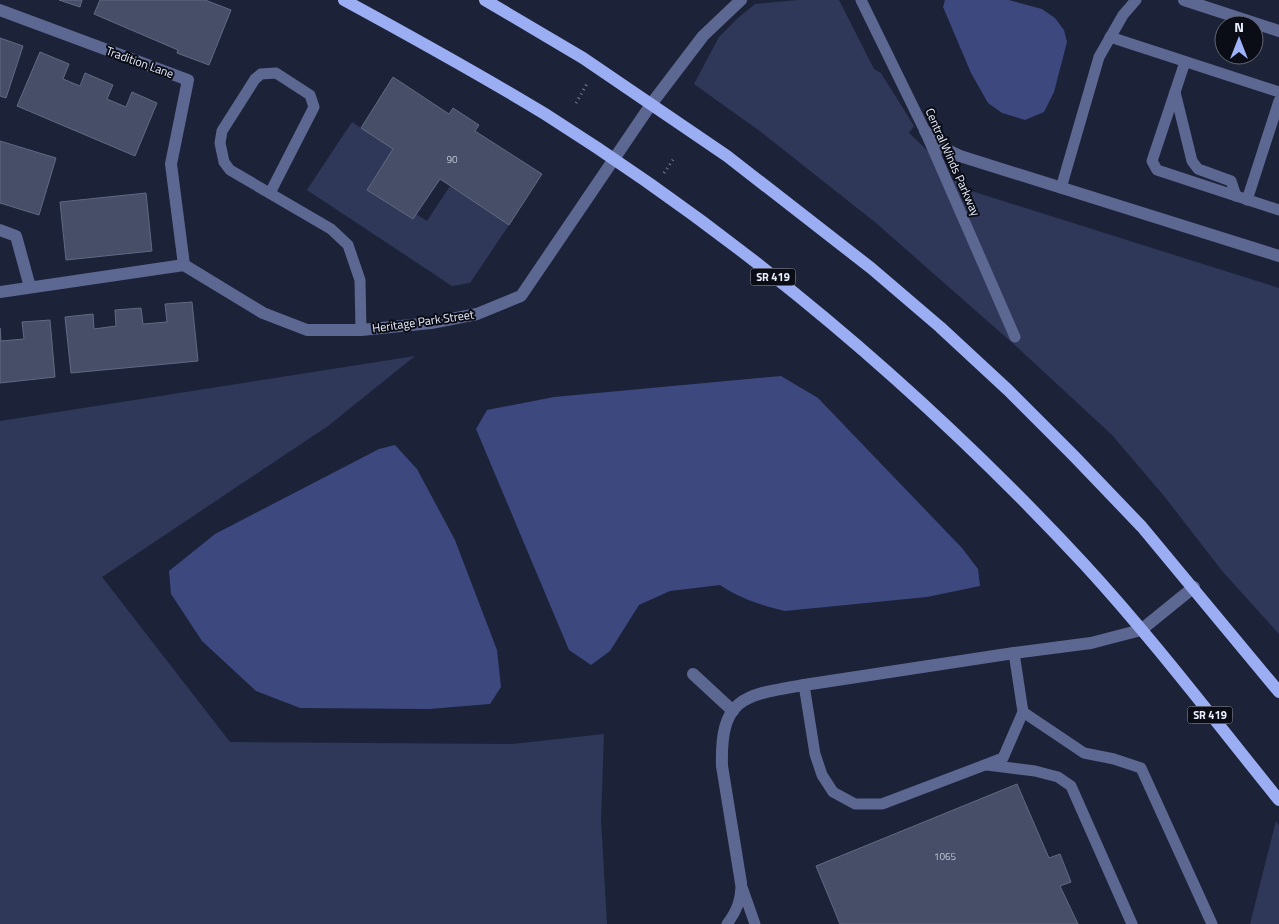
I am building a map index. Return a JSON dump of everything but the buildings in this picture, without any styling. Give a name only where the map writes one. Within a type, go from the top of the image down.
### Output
[{"type":"main road","name":"SR 419","points":[[344,0],[546,115],[613,160],[758,264],[829,322],[895,379],[963,442],[1086,566],[1141,630],[1279,800]]},
{"type":"main road","points":[[485,0],[583,58],[652,103],[727,156],[871,268],[940,327],[1073,454],[1142,527],[1194,587],[1279,692]]},
{"type":"street","name":"Heritage Park Street","points":[[184,265],[263,313],[307,330],[361,330],[431,323],[477,314],[520,296],[652,103],[702,36],[741,0]]},
{"type":"street","points":[[1184,0],[1279,30]]},
{"type":"street","name":"Tradition Lane","points":[[0,10],[188,80],[171,164],[184,265]]},
{"type":"street","points":[[925,131],[941,147],[960,156],[1279,256]]},
{"type":"street","points":[[0,230],[16,236],[30,288]]},
{"type":"street","points":[[0,292],[184,265]]},
{"type":"street","points":[[741,883],[722,766],[723,731],[728,717],[747,698],[804,685],[1091,643],[1141,630],[1194,587]]},
{"type":"street","points":[[693,674],[733,711]]},
{"type":"lane","name":"Central Winds Parkway","points":[[861,0],[925,131],[1015,337]]},
{"type":"lane","points":[[1062,188],[1099,57],[1122,15],[1136,0]]},
{"type":"lane","points":[[1110,37],[1279,92]]},
{"type":"lane","points":[[1185,62],[1152,160],[1157,170],[1279,210]]},
{"type":"lane","points":[[270,193],[314,106],[310,95],[276,73],[261,74],[255,79],[222,131],[220,143],[224,162],[230,170],[331,229],[348,245],[360,280],[361,330]]},
{"type":"lane","points":[[1175,91],[1192,160],[1198,169],[1231,181],[1241,198]]},
{"type":"lane","points":[[1241,198],[1279,100]]},
{"type":"lane","points":[[804,685],[815,754],[822,775],[834,792],[855,804],[882,804],[1003,758],[1023,712],[1014,653]]},
{"type":"lane","points":[[1023,712],[1084,752],[1141,768],[1212,924]]},
{"type":"lane","points":[[986,765],[1035,771],[1058,777],[1071,786],[1132,924]]},
{"type":"lane","points":[[726,924],[736,912],[741,896],[741,883]]},
{"type":"lane","points":[[741,883],[755,924]]},
{"type":"path","points":[[576,103],[590,79]]},
{"type":"path","points":[[664,173],[675,157]]},
{"type":"shaded area","points":[[798,0],[839,0],[874,69],[881,73],[914,126],[909,133],[932,155],[947,178],[956,181],[962,188],[1279,288],[1279,634],[1223,572],[1164,496],[1112,435],[1017,347],[876,223],[761,132],[694,84],[719,37],[755,4]]},
{"type":"shaded area","points":[[945,0],[1009,0],[1042,9],[1055,18],[1064,30],[1067,42],[1054,92],[1044,112],[1025,120],[1002,113],[988,103],[971,73],[943,7]]},
{"type":"shaded area","points":[[352,122],[393,149],[367,190],[413,219],[416,214],[427,221],[450,186],[509,225],[470,283],[452,286],[307,190]]},
{"type":"shaded area","points":[[415,356],[328,426],[102,577],[230,742],[512,744],[604,734],[601,820],[607,924],[0,924],[0,421]]},
{"type":"shaded area","points":[[781,376],[818,398],[962,548],[978,569],[980,586],[927,597],[785,611],[751,601],[720,585],[670,591],[639,605],[610,651],[591,665],[569,650],[476,429],[487,410],[554,397]]},
{"type":"shaded area","points":[[395,445],[417,469],[455,540],[497,650],[501,687],[490,704],[429,709],[300,708],[256,691],[202,641],[171,594],[169,571],[215,534],[379,449]]},
{"type":"shaded area","points":[[1276,821],[1279,825],[1279,924],[1250,924]]}]
